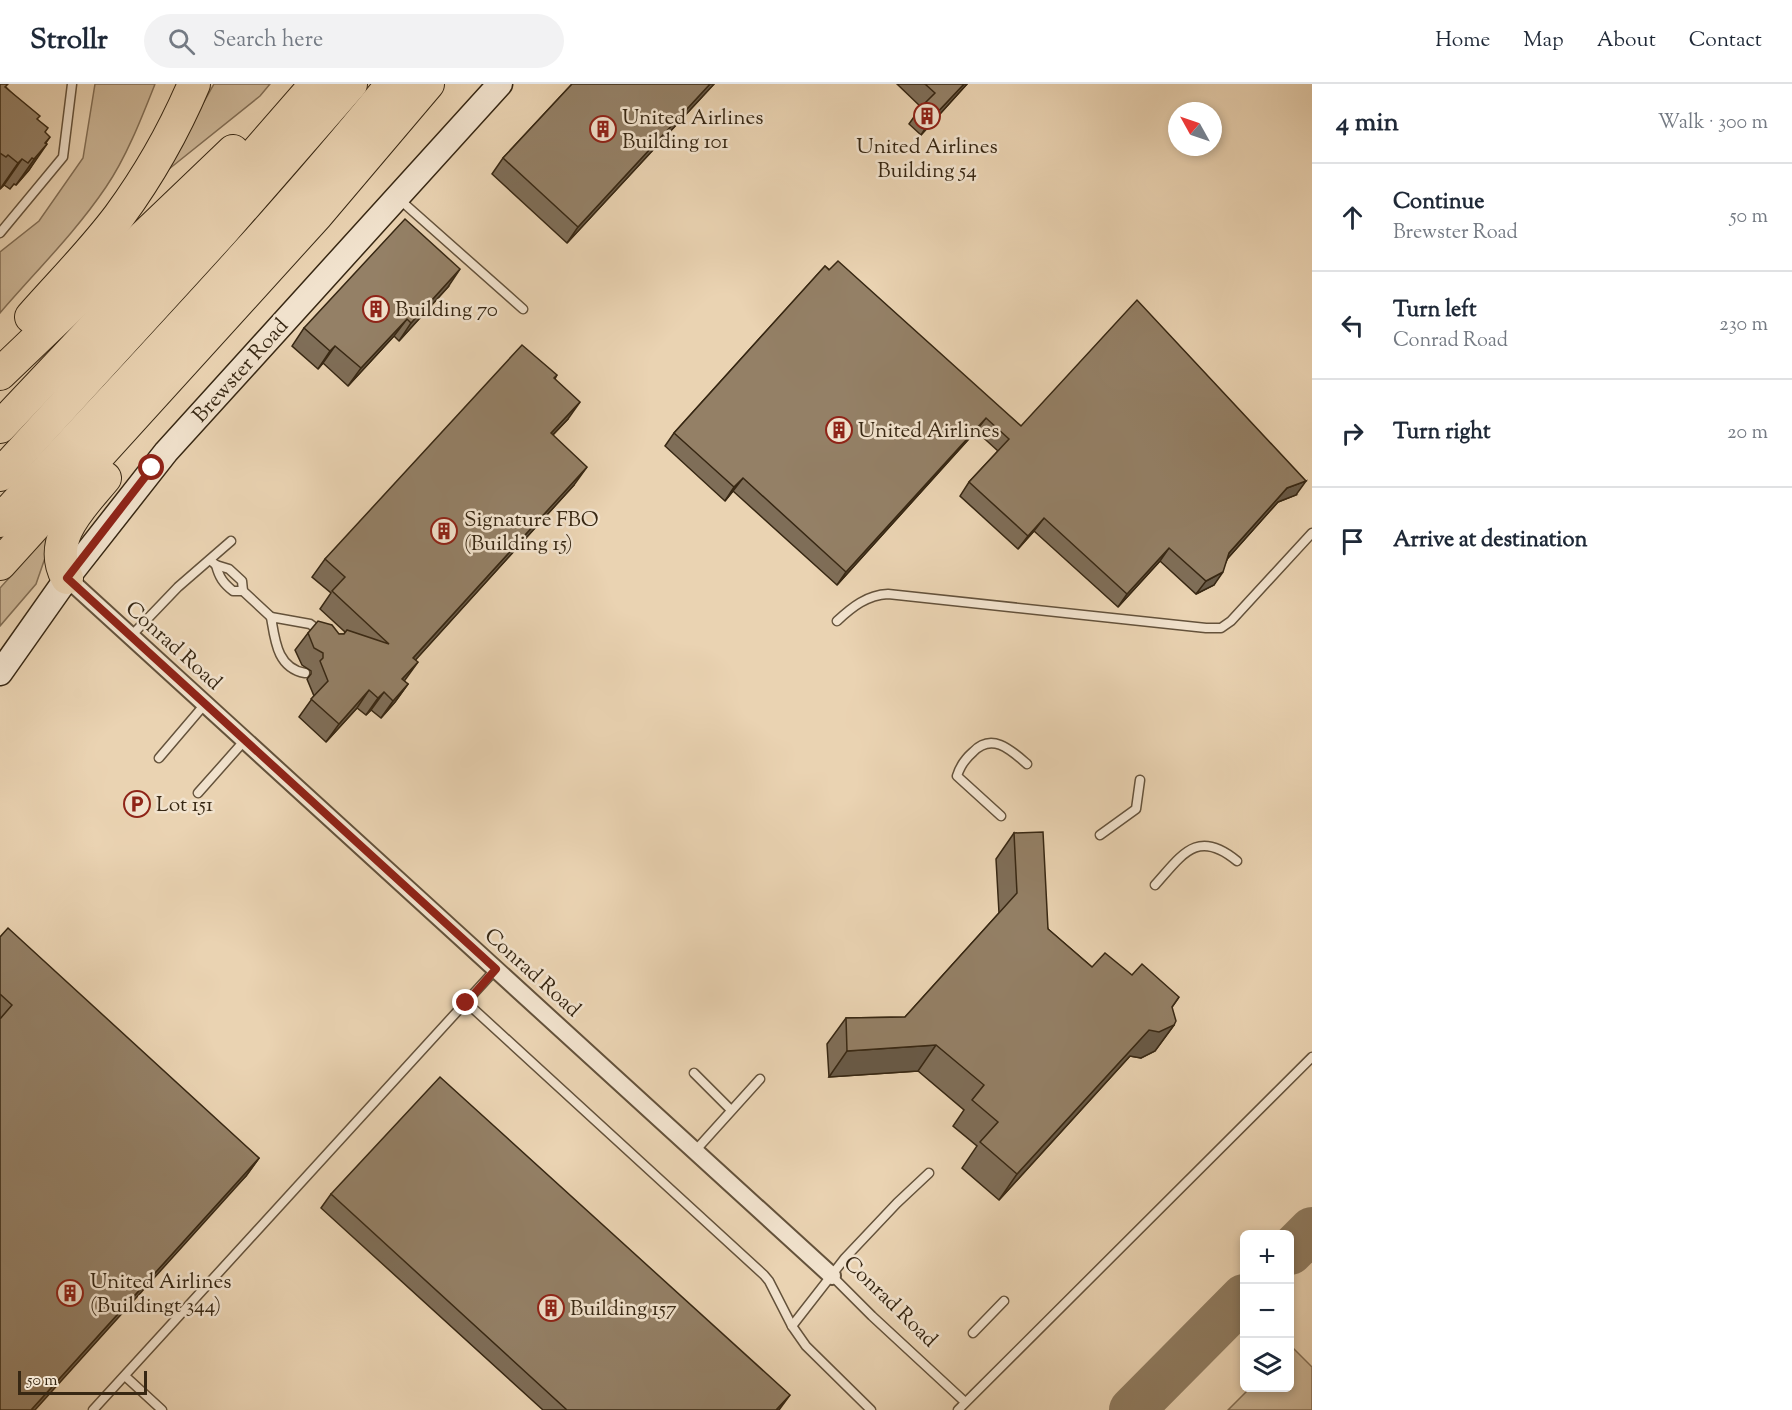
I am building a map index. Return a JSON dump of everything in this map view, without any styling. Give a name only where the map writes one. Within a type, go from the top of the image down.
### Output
[{"type":"highway","points":[[159,156],[185,84]]},
{"type":"highway","points":[[0,351],[117,219],[159,156],[195,84]]},
{"type":"highway","points":[[0,374],[249,136],[299,84]]},
{"type":"highway","points":[[0,427],[206,208],[316,84]]},
{"type":"highway","points":[[0,475],[222,232],[351,84]]},
{"type":"highway","points":[[0,521],[290,204],[392,84]]},
{"type":"highway","points":[[0,564],[345,183],[428,84]]},
{"type":"highway","points":[[67,578],[61,565],[61,548],[72,519],[203,361],[233,308]]},
{"type":"street","name":"Brewster Road","points":[[0,673],[67,578],[166,452],[500,84]]},
{"type":"street","name":"Conrad Road","points":[[67,578],[832,1276]]},
{"type":"lane","points":[[0,234],[63,157],[72,84]]},
{"type":"lane","points":[[397,197],[523,309]]},
{"type":"lane","points":[[837,621],[864,600],[888,594],[1221,628],[1239,613],[1312,533]]},
{"type":"lane","points":[[131,636],[168,597],[213,562],[231,541]]},
{"type":"lane","points":[[213,562],[220,579],[229,588],[233,591],[243,591]]},
{"type":"lane","points":[[213,562],[229,569],[242,581],[243,591],[271,617],[310,624],[320,630],[324,636]]},
{"type":"lane","points":[[271,617],[275,643],[281,658],[289,667],[305,673]]},
{"type":"lane","points":[[159,758],[205,704]]},
{"type":"lane","points":[[198,793],[245,740]]},
{"type":"lane","points":[[1001,816],[957,776],[959,768],[975,748],[993,742],[1009,748],[1027,764]]},
{"type":"lane","points":[[1100,835],[1136,809],[1140,780]]},
{"type":"lane","points":[[1155,885],[1184,853],[1199,846],[1212,845],[1226,851],[1237,861]]},
{"type":"lane","points":[[93,1410],[496,969]]},
{"type":"lane","points":[[466,1003],[764,1275],[775,1291],[792,1326],[813,1355],[871,1410]]},
{"type":"lane","points":[[958,1410],[1312,1057]]},
{"type":"lane","points":[[694,1073],[731,1110]]},
{"type":"lane","points":[[695,1151],[760,1079]]},
{"type":"lane","points":[[792,1326],[845,1258],[929,1173]]},
{"type":"lane","name":"Conrad Road","points":[[832,1276],[965,1402]]},
{"type":"lane","points":[[973,1333],[1004,1301]]},
{"type":"lane","points":[[124,1376],[162,1410]]},
{"type":"shaded area","points":[[95,84],[155,84],[127,150],[106,187],[68,236],[0,313],[0,252],[39,221],[83,158]]},
{"type":"shaded area","points":[[214,84],[270,84],[260,96],[164,173]]},
{"type":"shaded area","points":[[51,530],[36,584],[0,626],[0,588],[18,568],[24,557]]},
{"type":"shaded area","points":[[1294,1349],[1312,1367],[1312,1410],[1228,1410],[1246,1392],[1294,1392]]},
{"type":"building","points":[[0,84],[8,84],[5,87],[40,116],[37,119],[48,128],[45,132],[50,137],[45,143],[47,144],[28,163],[22,159],[18,163],[8,155],[6,157],[0,153]]},
{"type":"building","name":"United Airlines Building 101","points":[[572,84],[710,84],[578,227],[503,158]]},
{"type":"building","points":[[925,84],[964,84],[932,118],[921,107],[935,93]]},
{"type":"building","name":"Building 70","points":[[405,219],[460,269],[411,323],[407,319],[361,368],[335,346],[330,351],[304,328]]},
{"type":"building","points":[[838,261],[1021,426],[1137,300],[1306,481],[1287,488],[1229,553],[1223,572],[1206,581],[1169,548],[1127,594],[1044,518],[1028,536],[969,482],[1009,439],[986,418],[846,572],[743,478],[734,487],[674,433],[825,266],[829,270]]},
{"type":"building","name":"Signature FBO (Building 15)","points":[[522,345],[557,375],[554,378],[580,402],[551,433],[587,467],[413,658],[418,662],[402,679],[408,684],[393,701],[384,692],[378,698],[369,690],[339,724],[311,699],[328,681],[320,661],[323,653],[314,648],[308,633],[318,621],[332,625],[339,634],[344,634],[347,630],[389,644],[332,591],[345,577],[325,559]]},
{"type":"building","points":[[1043,832],[1048,929],[1092,967],[1105,953],[1132,975],[1142,964],[1179,997],[1172,1007],[1176,1021],[1174,1025],[1159,1032],[1149,1030],[1017,1174],[980,1142],[998,1122],[972,1100],[984,1085],[936,1045],[847,1051],[846,1018],[905,1017],[1017,893],[1014,833]]},
{"type":"building","name":"United Airlines (Buildingt 344)","points":[[8,928],[259,1158],[31,1410],[0,1410],[0,1019],[12,1005],[0,994],[0,937]]},
{"type":"building","name":"Building 157","points":[[440,1077],[790,1395],[776,1410],[567,1410],[331,1194]]},
{"type":"taxiway","points":[[1294,1248],[1312,1230]]},
{"type":"taxiway","points":[[1132,1410],[1240,1301]]},
{"type":"place","name":"United Airlines Building 54","points":[[927,116]]},
{"type":"place","name":"United Airlines Building 101","points":[[603,129]]},
{"type":"place","name":"Building 70","points":[[376,309]]},
{"type":"place","name":"United Airlines","points":[[839,430]]},
{"type":"place","name":"Signature FBO (Building 15)","points":[[444,531]]},
{"type":"place","name":"Lot 151","points":[[137,804]]},
{"type":"place","name":"United Airlines (Buildingt 344)","points":[[70,1293]]},
{"type":"place","name":"Building 157","points":[[551,1308]]},
{"type":"route","points":[[152,468],[67,578],[496,969],[466,1003]]}]
